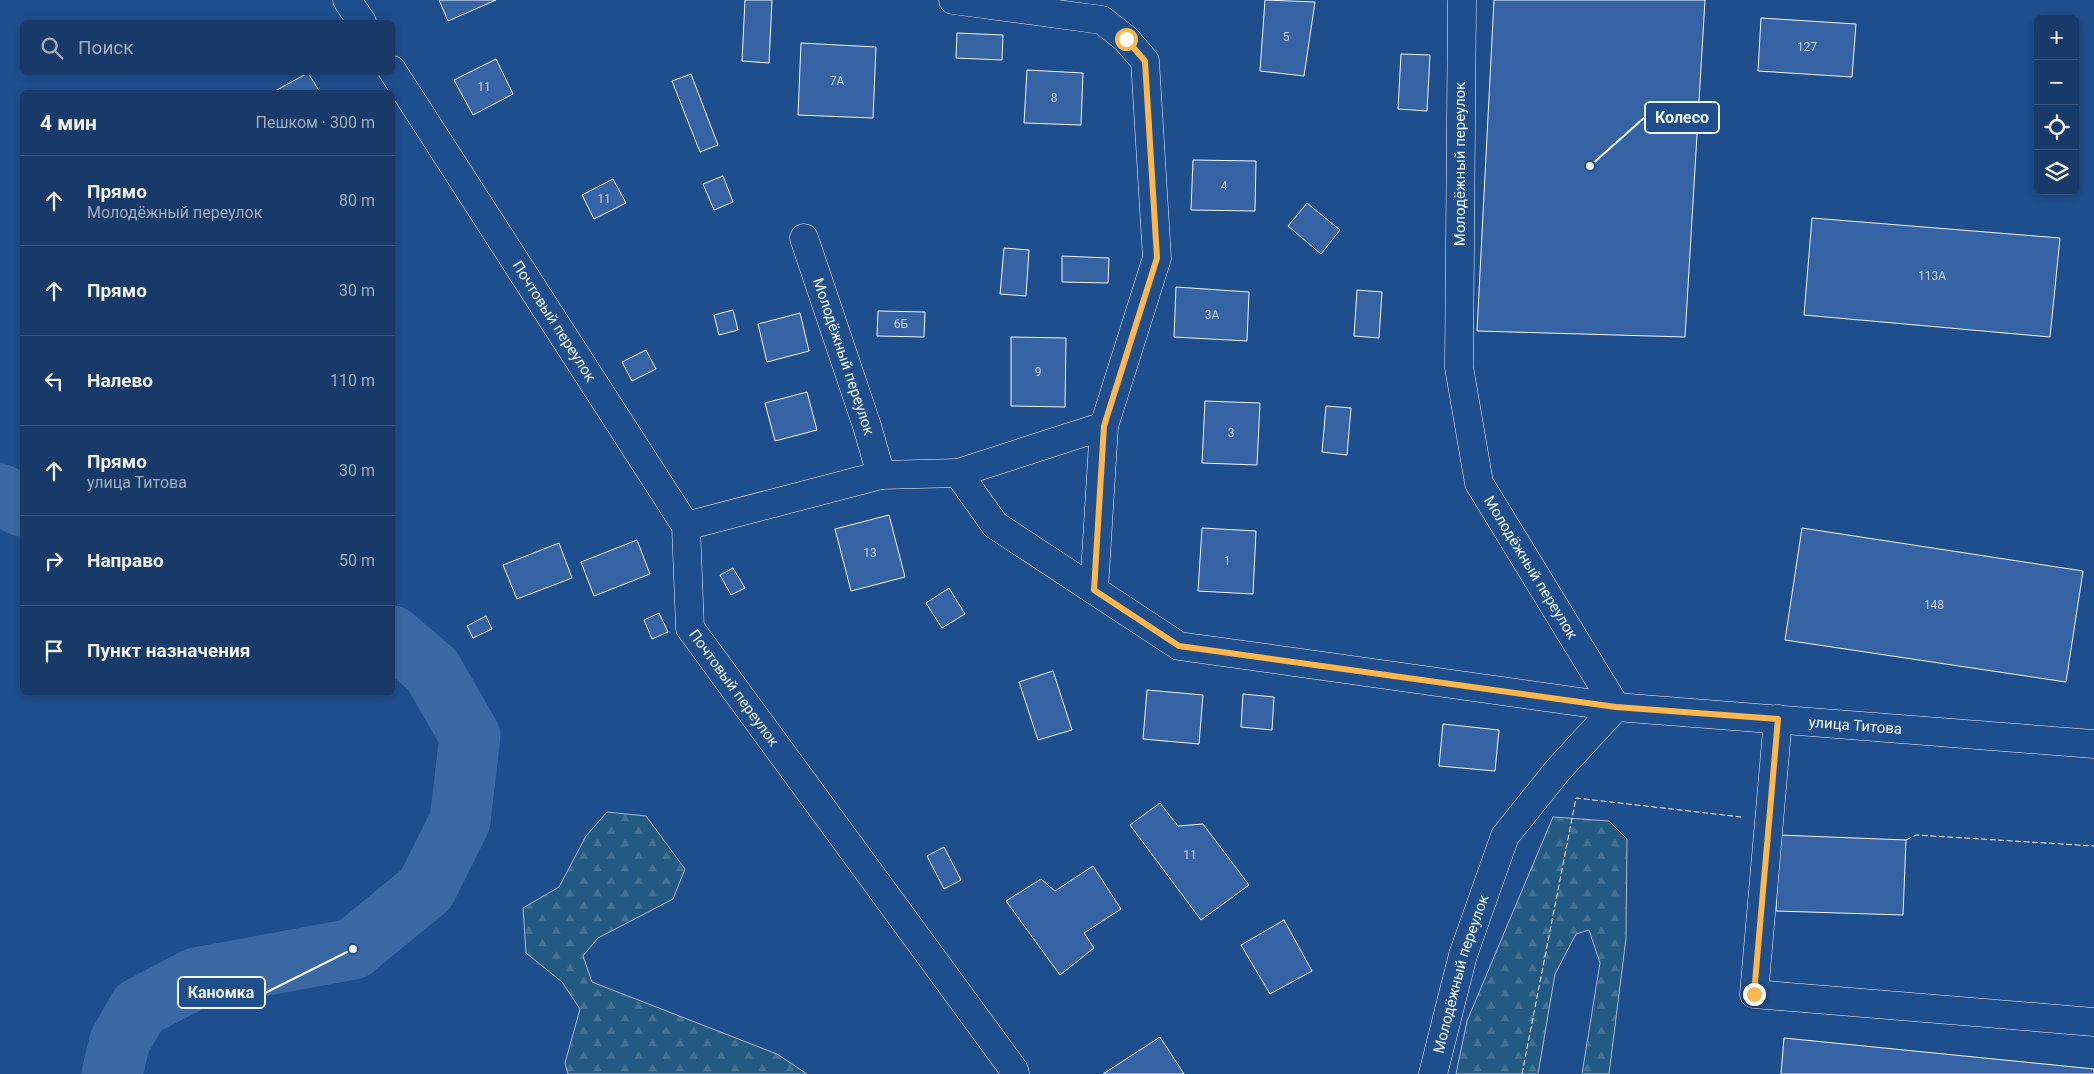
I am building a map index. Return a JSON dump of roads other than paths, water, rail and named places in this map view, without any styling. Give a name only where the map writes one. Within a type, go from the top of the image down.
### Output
[{"type":"street","points":[[348,0],[361,20]]},
{"type":"street","points":[[953,0],[1102,20],[1126,39],[1145,61],[1157,258],[1104,426],[1094,590]]},
{"type":"street","name":"Молодёжный переулок","points":[[1433,1074],[1463,955],[1505,836],[1558,770],[1616,707],[1479,483],[1460,367],[1462,0]]},
{"type":"street","name":"Почтовый переулок","points":[[395,75],[686,526],[690,628],[1014,1070],[1015,1074]]},
{"type":"street","name":"Молодёжный переулок","points":[[804,238],[881,474]]},
{"type":"street","points":[[686,526],[881,474],[958,473],[1104,426]]},
{"type":"street","name":"улица Титова","points":[[958,473],[995,525],[1179,646],[1616,707],[2094,744]]},
{"type":"street","points":[[1778,719],[1754,994],[2094,1022]]},
{"type":"waterway","points":[[0,494],[20,505]]},
{"type":"waterway","points":[[112,1074],[120,1041],[139,1008],[196,978],[353,949],[426,889],[460,821],[470,736],[432,670],[395,639]]},
{"type":"place","name":"Колесо","points":[[1590,166]]},
{"type":"place","name":"Каномка","points":[[353,949]]}]
